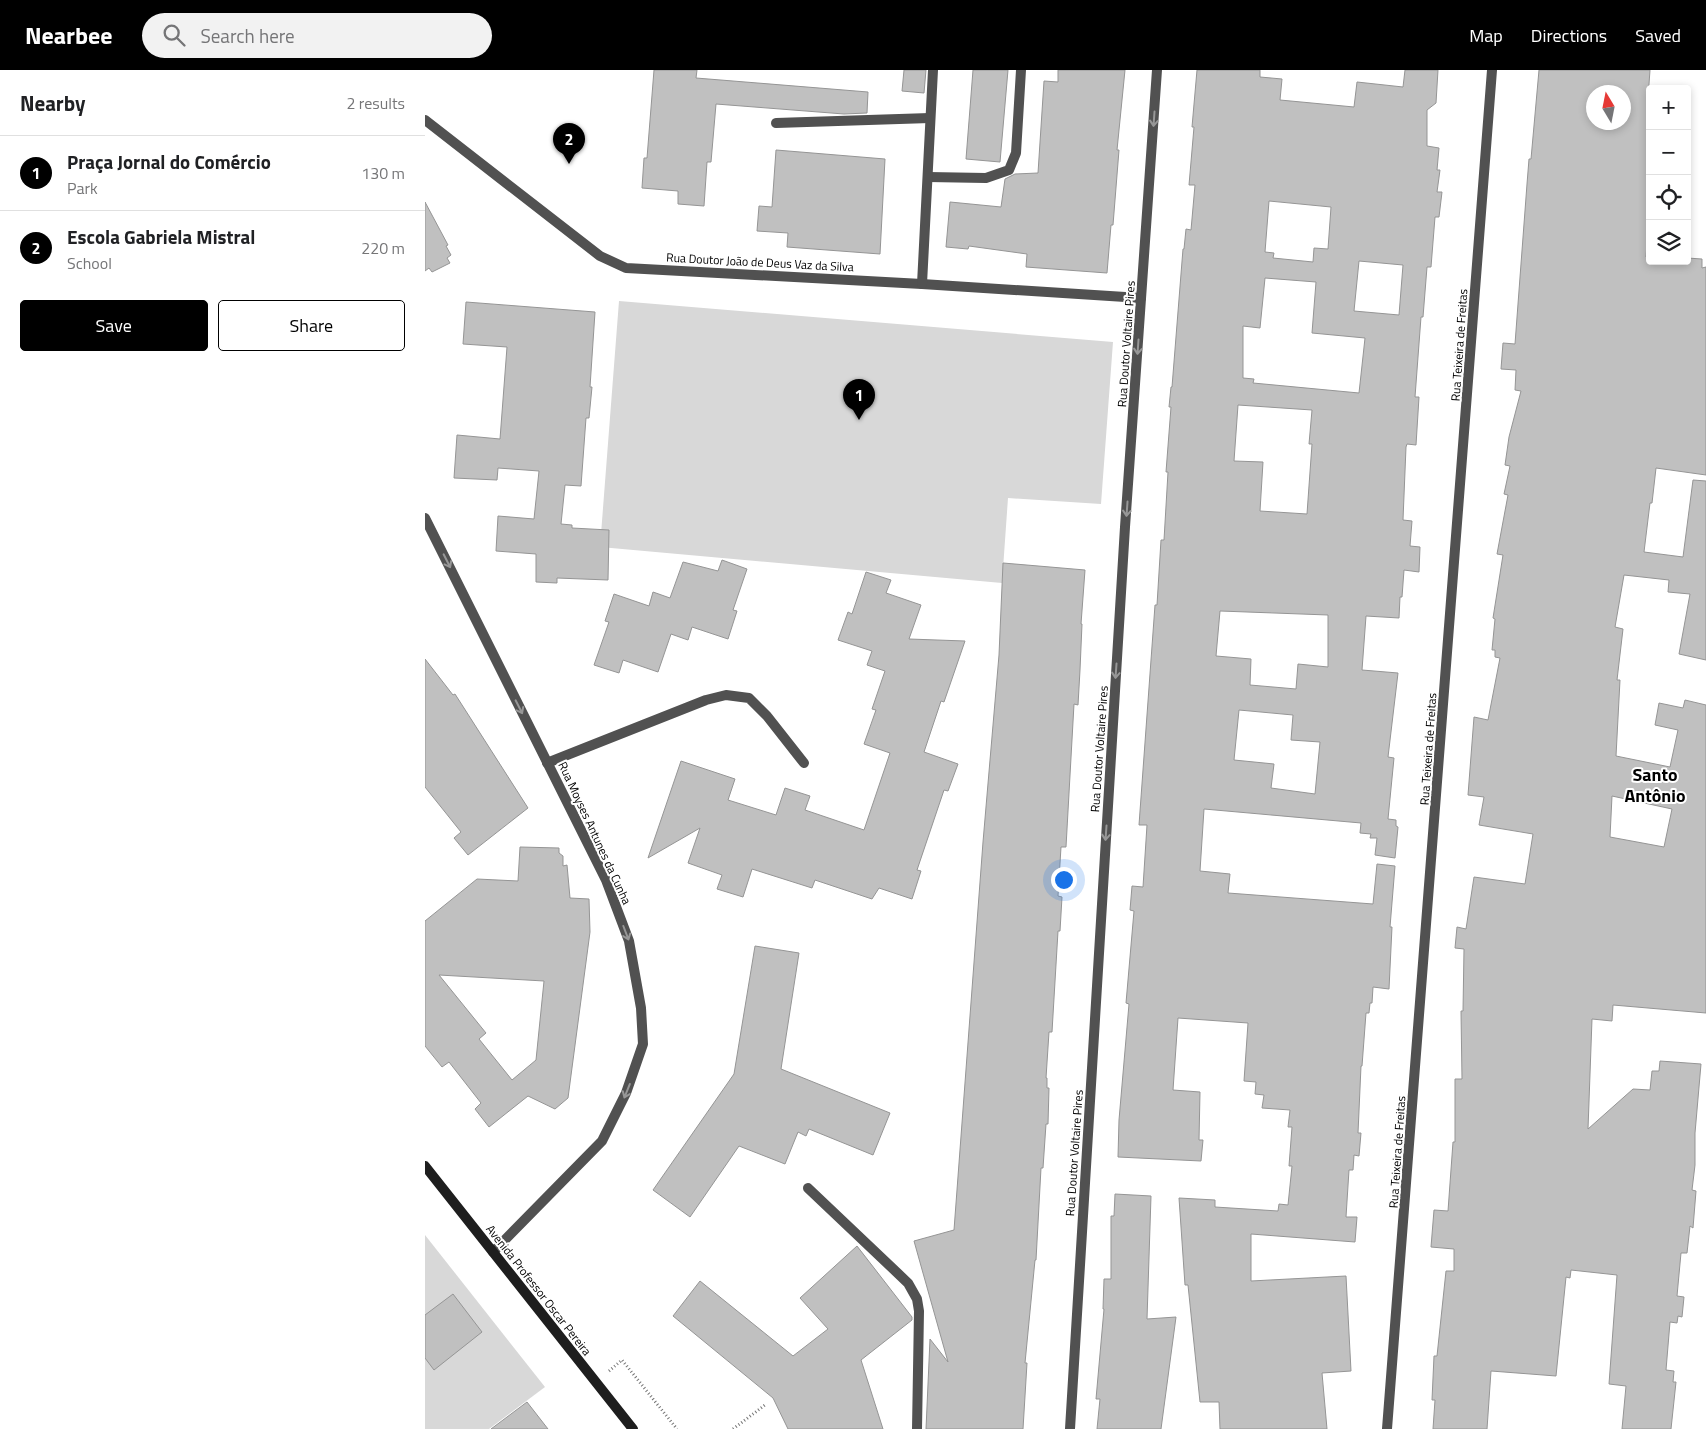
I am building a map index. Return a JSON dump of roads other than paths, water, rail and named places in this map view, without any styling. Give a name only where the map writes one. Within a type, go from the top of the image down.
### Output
[{"type":"main road","name":"Avenida Professor Oscar Pereira","points":[[425,1166],[633,1429]]},
{"type":"street","points":[[922,284],[933,70]]},
{"type":"street","points":[[927,177],[986,178],[1009,170],[1016,153],[1021,70]]},
{"type":"street","name":"Rua Doutor Voltaire Pires","points":[[1070,1429],[1125,527],[1157,70]]},
{"type":"street","name":"Rua Teixeira de Freitas","points":[[1387,1429],[1492,70]]},
{"type":"street","points":[[776,123],[930,118]]},
{"type":"street","name":"Rua Doutor João de Deus Vaz da Silva","points":[[425,120],[599,256],[627,268],[1141,298]]},
{"type":"street","name":"Rua Moyses Antunes da Cunha","points":[[425,518],[606,880],[629,941],[641,1008],[643,1044],[626,1093],[602,1141],[493,1252]]},
{"type":"street","points":[[547,762],[706,700],[727,695],[749,698],[767,716],[803,763]]},
{"type":"street","points":[[808,1188],[908,1283],[917,1299],[919,1311],[917,1429]]},
{"type":"place","name":"Escola Gabriela Mistral","points":[[569,164]]},
{"type":"place","name":"Praça Jornal do Comércio","points":[[859,420]]},
{"type":"district","name":"Santo Antônio","points":[[1655,784]]}]
